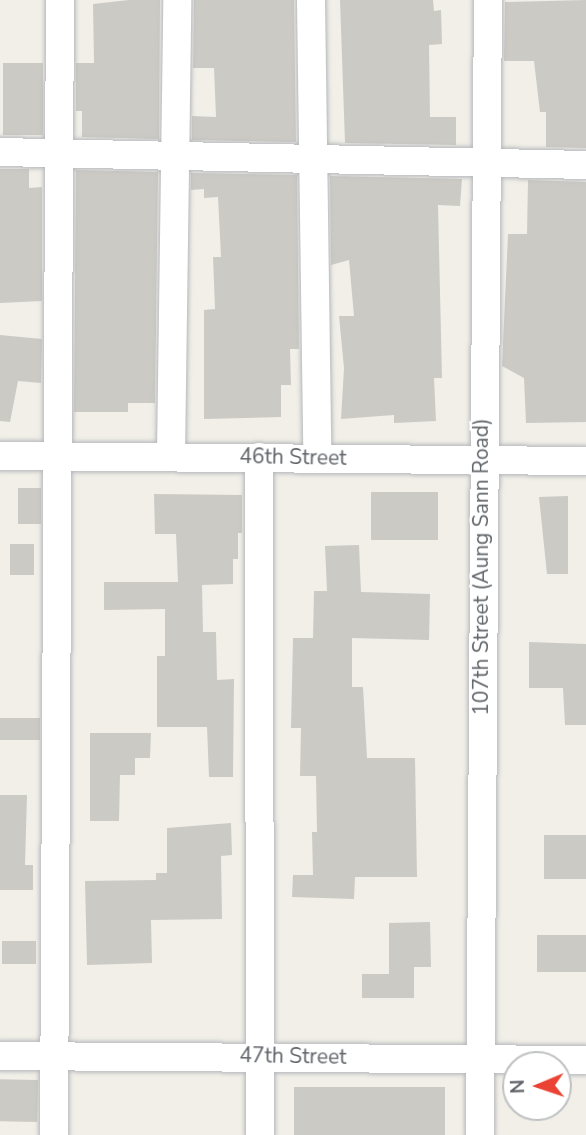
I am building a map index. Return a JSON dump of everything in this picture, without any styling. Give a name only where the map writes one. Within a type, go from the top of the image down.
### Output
[{"type":"street","points":[[54,1135],[55,457],[60,0]]},
{"type":"street","points":[[171,456],[177,0]]},
{"type":"street","points":[[311,0],[317,457]]},
{"type":"street","name":"107th Street (Aung Sann Road)","points":[[480,1135],[481,459],[488,0]]},
{"type":"street","points":[[0,152],[485,166],[586,165]]},
{"type":"street","name":"46th Street","points":[[0,456],[586,461]]},
{"type":"street","points":[[259,457],[260,1135]]},
{"type":"street","name":"47th Street","points":[[0,1056],[586,1060]]},
{"type":"building","points":[[160,0],[159,139],[82,137],[82,111],[76,111],[76,63],[94,63],[93,4]]},
{"type":"building","points":[[194,0],[294,0],[296,142],[192,140],[192,116],[216,117],[214,68],[193,68]]},
{"type":"building","points":[[340,0],[433,0],[434,11],[441,10],[442,44],[429,45],[430,117],[456,117],[456,145],[345,143]]},
{"type":"building","points":[[586,0],[586,148],[546,147],[546,112],[540,112],[534,61],[504,61],[505,2]]},
{"type":"building","points":[[3,63],[43,63],[43,135],[3,135]]},
{"type":"building","points":[[0,169],[29,169],[29,188],[42,187],[42,301],[0,303]]},
{"type":"building","points":[[76,170],[158,172],[155,403],[128,403],[128,412],[74,412]]},
{"type":"building","points":[[191,173],[297,175],[299,349],[290,349],[291,385],[281,385],[281,417],[204,419],[204,310],[215,309],[213,257],[221,257],[218,197],[204,198],[204,189],[191,190]]},
{"type":"building","points":[[330,176],[462,179],[460,206],[438,205],[442,378],[434,378],[436,421],[394,423],[394,415],[341,419],[344,368],[339,316],[354,316],[349,260],[331,265]]},
{"type":"building","points":[[528,180],[586,182],[586,422],[526,423],[524,378],[502,366],[508,234],[527,234]]},
{"type":"building","points":[[0,335],[42,339],[41,383],[18,381],[10,422],[0,421]]},
{"type":"building","points":[[18,488],[41,488],[41,524],[18,524]]},
{"type":"building","points":[[371,492],[438,492],[438,540],[371,540]]},
{"type":"building","points":[[154,494],[242,495],[242,533],[238,533],[238,559],[233,559],[233,584],[202,585],[203,632],[216,632],[217,680],[234,679],[233,777],[209,777],[207,727],[157,727],[157,656],[165,656],[165,609],[104,610],[104,582],[178,582],[176,534],[155,534]]},
{"type":"building","points":[[568,496],[568,574],[547,574],[539,497]]},
{"type":"building","points":[[10,544],[34,544],[34,575],[10,575]]},
{"type":"building","points":[[359,545],[361,592],[430,594],[429,640],[352,638],[352,687],[363,687],[367,758],[415,758],[417,877],[355,877],[354,899],[292,897],[293,875],[313,875],[312,832],[317,832],[316,776],[300,776],[301,728],[291,728],[293,638],[313,638],[314,591],[327,591],[325,546]]},
{"type":"building","points":[[529,642],[586,644],[586,725],[565,725],[563,688],[529,688]]},
{"type":"building","points":[[0,718],[40,718],[40,740],[0,740]]},
{"type":"building","points":[[90,733],[151,733],[150,758],[135,758],[135,775],[120,775],[119,821],[90,821]]},
{"type":"building","points":[[0,795],[27,795],[25,865],[33,865],[33,890],[0,890]]},
{"type":"building","points":[[231,823],[232,855],[221,856],[222,919],[151,920],[152,963],[87,965],[85,881],[156,880],[156,873],[167,873],[167,828]]},
{"type":"building","points":[[544,835],[586,835],[586,879],[544,879]]},
{"type":"building","points":[[430,922],[431,967],[414,967],[414,998],[362,998],[362,974],[389,974],[389,923]]},
{"type":"building","points":[[537,935],[586,935],[586,972],[537,972]]},
{"type":"building","points":[[2,941],[36,941],[36,964],[2,964]]},
{"type":"building","points":[[0,1079],[38,1080],[37,1122],[0,1121]]},
{"type":"building","points":[[294,1087],[445,1087],[445,1135],[294,1135]]}]
